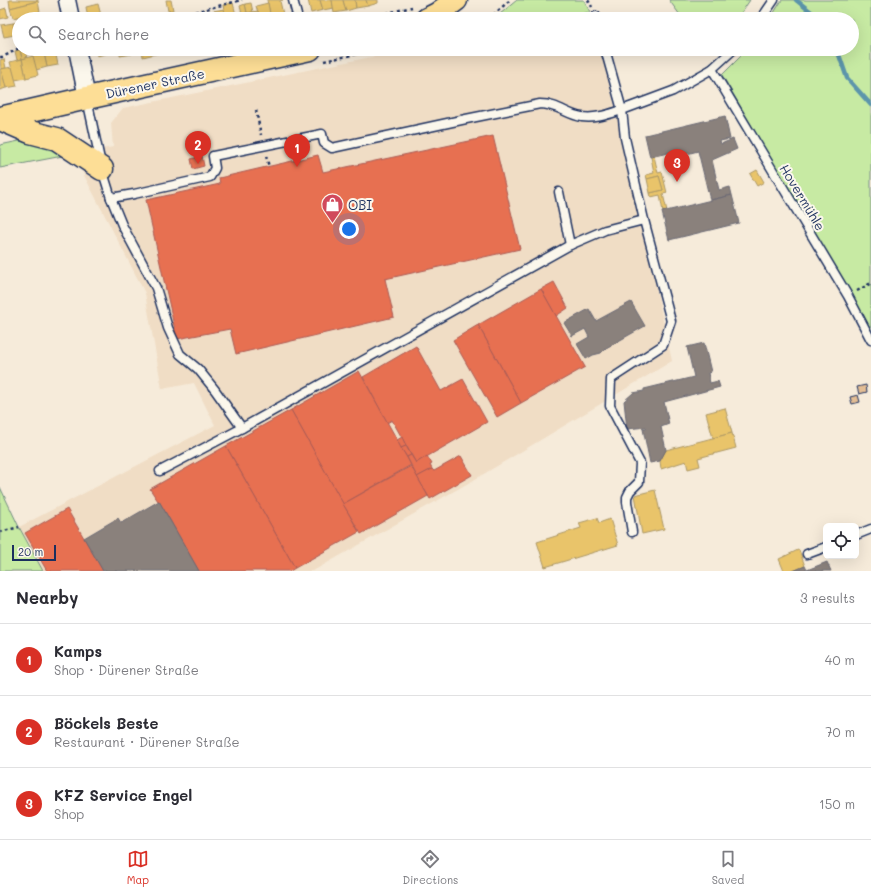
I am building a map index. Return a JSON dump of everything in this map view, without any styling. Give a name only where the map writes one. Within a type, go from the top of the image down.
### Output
[{"type":"main road","points":[[440,12],[456,0]]},
{"type":"main road","name":"Dürener Straße","points":[[0,119],[276,56]]},
{"type":"main road","points":[[0,119],[30,132],[57,138],[102,169]]},
{"type":"street","points":[[67,0],[70,12]]},
{"type":"street","points":[[78,56],[87,98]]},
{"type":"lane","points":[[293,0],[296,12]]},
{"type":"lane","points":[[766,12],[774,0]]},
{"type":"lane","points":[[607,56],[622,110],[625,138],[644,220],[671,322],[663,345],[611,379],[610,406],[640,463],[639,482],[627,496],[632,532]]},
{"type":"lane","points":[[111,198],[210,177],[215,168],[213,156],[322,134],[324,143],[332,148],[540,104],[548,104],[582,117],[598,117],[622,110],[673,91],[712,69],[726,56]]},
{"type":"lane","name":"Hovermühle","points":[[712,69],[848,296],[871,340]]},
{"type":"lane","points":[[87,98],[102,169],[111,198],[122,225],[156,288],[168,328],[180,354],[198,369],[242,428]]},
{"type":"lane","points":[[559,192],[570,245]]},
{"type":"lane","points":[[160,471],[242,428],[570,245],[605,230],[644,220]]},
{"type":"lane","points":[[859,534],[871,529]]},
{"type":"lane","points":[[806,554],[823,548]]},
{"type":"path","points":[[194,12],[242,0]]},
{"type":"path","points":[[497,12],[510,0]]},
{"type":"path","points":[[393,12],[410,8],[421,12]]},
{"type":"path","points":[[0,57],[12,52]]},
{"type":"path","points":[[314,56],[320,62],[348,56]]},
{"type":"path","points":[[848,296],[871,283]]},
{"type":"path","points":[[0,532],[19,527]]},
{"type":"shaded area","points":[[376,56],[602,56],[623,136],[672,361],[472,481],[313,571],[43,571],[19,527],[215,425],[194,383],[162,389],[145,293],[73,154],[113,147],[111,123],[123,108]]},
{"type":"green space","points":[[517,0],[584,0],[590,12],[502,12]]},
{"type":"green space","points":[[669,0],[750,0],[742,12],[678,12]]},
{"type":"green space","points":[[782,0],[871,0],[871,330],[722,75],[741,56],[859,56],[859,12],[774,12]]},
{"type":"green space","points":[[19,141],[48,145],[73,154],[0,168],[0,145]]},
{"type":"green space","points":[[0,487],[19,527],[43,571],[0,571]]},
{"type":"building: Homes","points":[[9,0],[38,0],[38,1],[10,8]]},
{"type":"building: Homes","points":[[166,0],[171,0],[173,10],[168,11]]},
{"type":"building: Homes","points":[[267,0],[283,0],[280,1],[282,12],[270,12]]},
{"type":"building: Homes","points":[[308,0],[320,0],[323,10],[311,12]]},
{"type":"building: Homes","points":[[320,0],[332,0],[334,8],[323,10]]},
{"type":"building: Homes","points":[[332,0],[343,0],[346,11],[334,12]]},
{"type":"building: Homes","points":[[343,0],[355,0],[356,8],[346,11]]},
{"type":"building: Homes","points":[[355,0],[366,0],[368,6],[356,8]]},
{"type":"building: Homes","points":[[366,0],[378,0],[378,3],[368,6]]},
{"type":"building: Homes","points":[[38,1],[40,12],[12,12],[12,15],[10,8]]},
{"type":"building: Homes","points":[[233,3],[235,12],[224,12],[223,5]]},
{"type":"building: Homes","points":[[251,3],[253,12],[247,12],[245,4]]},
{"type":"building: Homes","points":[[268,3],[270,12],[258,12],[256,6]]},
{"type":"building: Homes","points":[[98,4],[100,12],[87,12],[86,7]]},
{"type":"building: Homes","points":[[245,4],[247,12],[242,12],[240,6]]},
{"type":"building: Homes","points":[[6,8],[8,17],[0,19],[0,10]]},
{"type":"building: Homes","points":[[224,9],[225,12],[213,12]]},
{"type":"building: Homes","points":[[12,23],[12,36],[4,37],[1,25]]},
{"type":"building: Homes","points":[[16,56],[21,56],[22,59],[17,60]]},
{"type":"building: Homes","points":[[21,56],[27,56],[27,58],[22,59]]},
{"type":"building: Homes","points":[[32,56],[45,56],[47,67],[36,70]]},
{"type":"building: Homes","points":[[33,56],[38,75],[26,78],[22,59]]},
{"type":"building: Homes","points":[[45,56],[56,56],[58,65],[47,67]]},
{"type":"building: Homes","points":[[4,59],[6,68],[1,69],[0,60]]},
{"type":"building: Homes","points":[[22,59],[26,78],[15,80],[10,62]]},
{"type":"building: Homes","points":[[12,67],[17,86],[6,88],[1,69]]},
{"type":"building: Homes","points":[[0,69],[6,88],[0,90]]},
{"type":"building: Homes","points":[[654,156],[658,173],[662,172],[667,193],[663,194],[667,211],[663,212],[660,195],[651,197],[650,193],[663,190],[659,176],[647,179],[646,175],[654,173],[651,157]]},
{"type":"building: Homes","points":[[757,170],[764,182],[757,186],[750,174]]},
{"type":"building: Homes","points":[[659,176],[663,190],[650,193],[647,179]]},
{"type":"building: Homes","points":[[725,408],[732,433],[713,438],[706,413]]},
{"type":"building: Homes","points":[[732,433],[736,448],[698,458],[700,466],[688,469],[686,461],[661,469],[660,461],[666,450]]},
{"type":"building: Homes","points":[[655,490],[664,529],[642,534],[635,495]]},
{"type":"building: Homes","points":[[597,518],[599,523],[610,519],[618,545],[545,567],[537,542],[581,528],[579,523]]},
{"type":"building: Homes","points":[[798,550],[805,566],[793,571],[784,571],[779,559]]},
{"type":"building: Shops","name":"OBI","points":[[493,136],[520,249],[385,279],[394,317],[236,354],[230,329],[177,339],[146,200],[220,184],[219,178],[318,155],[323,172]]},
{"type":"building: Shops","points":[[202,156],[204,166],[193,169],[191,159]]},
{"type":"building: Shops","points":[[554,282],[568,308],[556,316],[541,289]]},
{"type":"building: Shops","points":[[541,289],[585,367],[521,403],[478,325]]},
{"type":"building: Shops","points":[[478,325],[521,403],[497,417],[453,340]]},
{"type":"building: Shops","points":[[416,346],[441,391],[463,379],[487,422],[416,463],[392,420],[387,423],[363,377]]},
{"type":"building: Shops","points":[[359,371],[411,465],[343,504],[291,410]]},
{"type":"building: Shops","points":[[291,410],[359,532],[295,568],[226,446]]},
{"type":"building: Shops","points":[[402,437],[406,446],[401,448],[397,440]]},
{"type":"building: Shops","points":[[226,446],[295,568],[290,571],[199,571],[159,501],[150,489]]},
{"type":"building: Shops","points":[[406,446],[411,455],[407,457],[401,448]]},
{"type":"building: Shops","points":[[411,455],[416,463],[427,456],[432,464],[430,465],[432,469],[417,477],[407,457]]},
{"type":"building: Shops","points":[[461,456],[472,475],[430,499],[417,477],[432,469],[434,471]]},
{"type":"building: Shops","points":[[411,466],[428,496],[361,534],[343,504]]},
{"type":"building: Shops","points":[[67,509],[103,571],[47,571],[25,533]]},
{"type":"building: Industry","points":[[725,116],[730,139],[720,141],[721,144],[733,139],[737,149],[712,160],[719,190],[730,187],[732,195],[710,200],[698,151],[683,155],[682,150],[650,157],[645,135]]},
{"type":"building: Industry","points":[[732,195],[739,223],[669,240],[662,212]]},
{"type":"building: Industry","points":[[631,302],[645,326],[606,348],[601,353],[586,359],[577,344],[589,337],[585,329],[572,336],[564,323],[589,309],[596,321]]},
{"type":"building: Industry","points":[[704,343],[711,372],[708,373],[710,383],[718,381],[720,387],[664,402],[669,424],[661,427],[666,450],[660,461],[650,463],[643,429],[646,429],[646,427],[627,429],[624,401],[633,393],[644,391],[644,389],[694,377],[687,347]]},
{"type":"building: Industry","points":[[159,501],[199,571],[103,571],[84,538],[118,518],[121,523]]},
{"type":"building: Industry","points":[[827,562],[831,571],[793,571],[805,566],[807,570]]},
{"type":"building: Other","points":[[866,385],[867,392],[859,394],[857,387]]},
{"type":"building: Other","points":[[858,395],[860,402],[852,404],[850,397]]},
{"type":"waterway","points":[[796,0],[811,12]]},
{"type":"waterway","points":[[839,56],[847,78],[871,105]]},
{"type":"place","name":"Böckels Beste","points":[[198,164]]},
{"type":"place","name":"Kamps","points":[[297,167]]},
{"type":"place","name":"KFZ Service Engel","points":[[677,182]]},
{"type":"place","name":"OBI","points":[[333,224]]}]
